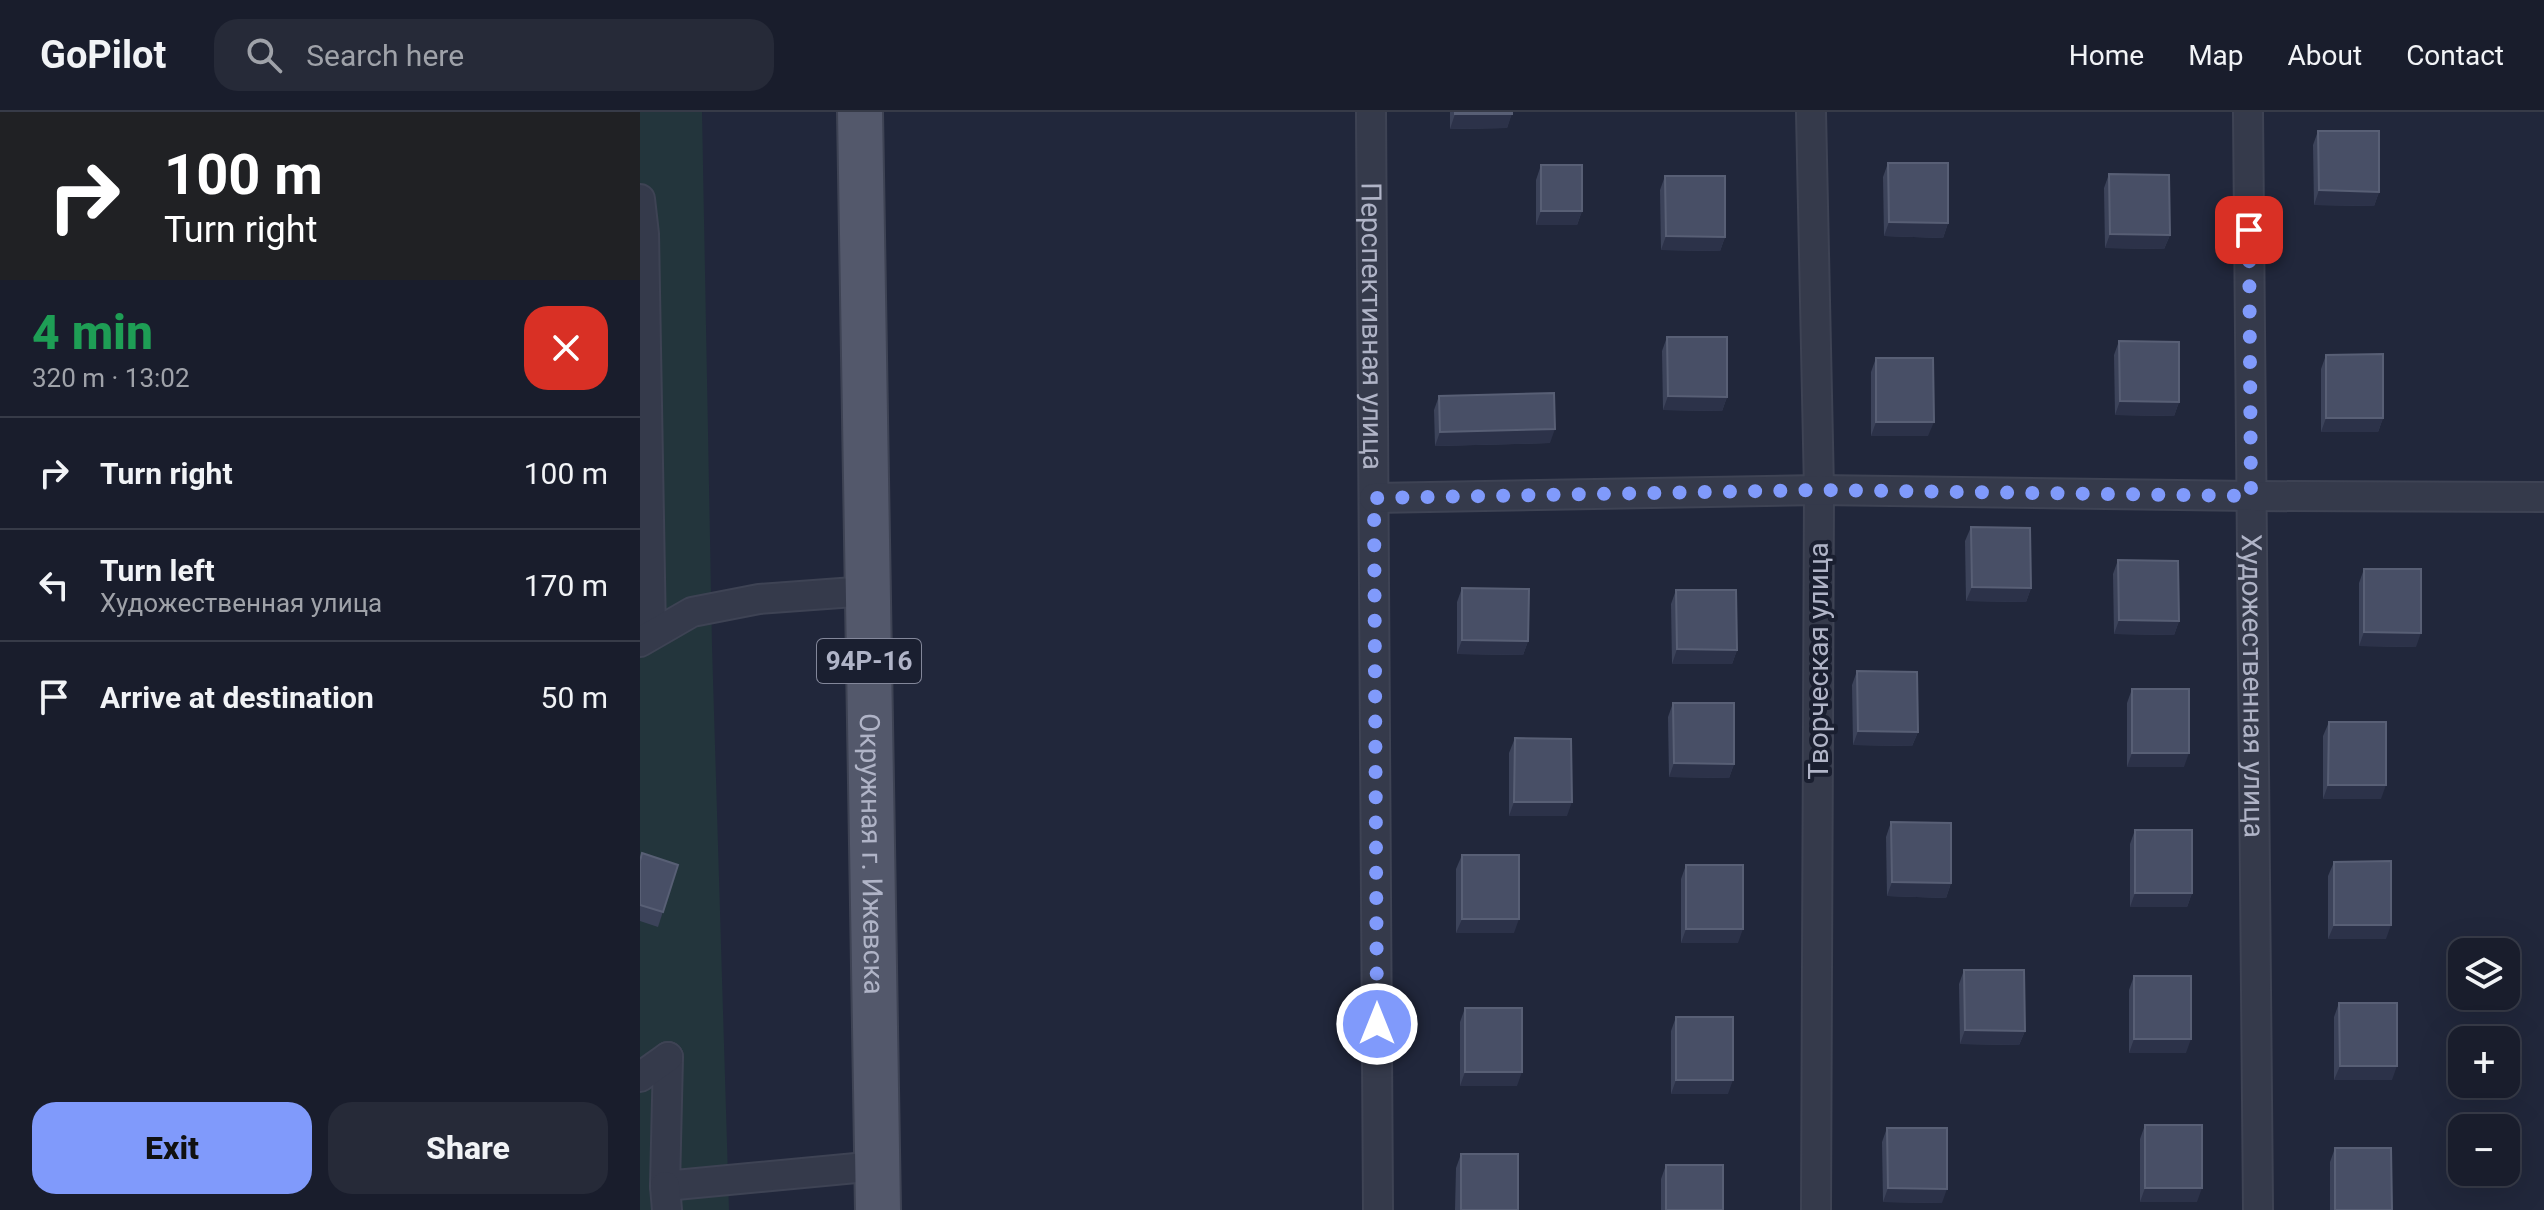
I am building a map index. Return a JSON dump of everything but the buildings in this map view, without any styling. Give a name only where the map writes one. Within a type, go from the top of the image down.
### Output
[{"type":"main road","name":"Окружная г. Ижевска","points":[[860,112],[878,1210]]},
{"type":"street","name":"Перспективная улица","points":[[1371,112],[1378,1210]]},
{"type":"street","name":"Творческая улица","points":[[1811,112],[1819,490],[1816,1210]]},
{"type":"street","name":"Художественная улица","points":[[2248,112],[2258,1210]]},
{"type":"street","points":[[640,199],[645,638],[692,612],[759,599],[868,591]]},
{"type":"street","points":[[1374,498],[1819,490],[2544,497]]},
{"type":"street","points":[[640,1077],[668,1057],[666,1198],[877,1166]]},
{"type":"shaded area","points":[[640,112],[702,112],[712,646],[729,1210],[640,1210]]},
{"type":"route","points":[[1377,1024],[1374,498],[1819,490],[2251,496],[2249,230]]}]
